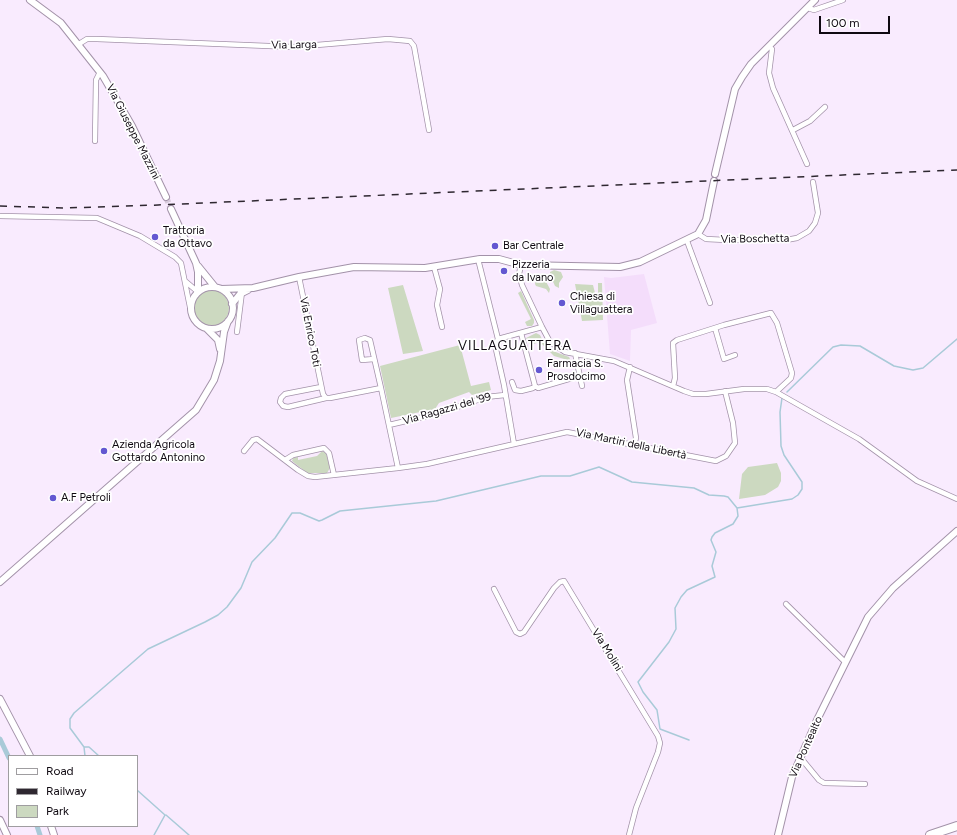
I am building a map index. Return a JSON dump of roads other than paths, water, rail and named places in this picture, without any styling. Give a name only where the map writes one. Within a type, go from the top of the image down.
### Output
[{"type":"highway","points":[[930,835],[957,826]]},
{"type":"street","name":"Via Giuseppe Mazzini","points":[[30,0],[57,20],[79,44],[100,72],[121,105],[166,197]]},
{"type":"street","points":[[715,174],[735,90],[751,64],[815,0]]},
{"type":"street","points":[[808,8],[814,10],[843,0]]},
{"type":"street","name":"Via Larga","points":[[79,44],[87,39],[293,47],[388,39],[410,41],[414,46],[429,130]]},
{"type":"street","points":[[769,46],[772,49],[769,72],[773,88],[807,164]]},
{"type":"street","points":[[95,141],[96,80],[100,72]]},
{"type":"street","points":[[793,130],[810,121],[825,107]]},
{"type":"street","points":[[191,312],[192,301],[198,292],[203,289],[218,288],[242,292],[299,277],[354,267],[378,266],[412,269],[434,267],[478,259],[499,258],[521,265],[620,268],[640,262],[673,245],[687,241],[698,234],[706,220],[714,181]]},
{"type":"street","name":"Via Boschetta","points":[[698,234],[706,239],[726,240],[786,240],[797,238],[809,231],[815,223],[818,213],[813,182]]},
{"type":"street","points":[[0,582],[196,410],[214,380],[221,354],[224,332],[231,316],[232,304],[230,298],[203,274],[196,263],[171,209]]},
{"type":"street","points":[[0,216],[88,217],[108,222],[140,236],[175,257],[181,263],[191,312],[196,322],[206,328],[218,340],[221,354]]},
{"type":"street","points":[[687,241],[710,303]]},
{"type":"street","points":[[478,259],[498,339],[495,345],[506,395],[514,444]]},
{"type":"street","points":[[196,263],[198,292]]},
{"type":"street","points":[[521,265],[519,274],[522,285],[542,327],[550,342],[565,352],[614,361],[693,394],[753,389],[767,389],[776,392],[859,438],[917,481],[957,499]]},
{"type":"street","points":[[434,267],[440,290],[437,305],[442,327]]},
{"type":"street","name":"Via Enrico Toti","points":[[299,277],[321,387],[326,398]]},
{"type":"street","points":[[185,281],[192,284],[198,279]]},
{"type":"street","points":[[185,281],[198,292]]},
{"type":"street","points":[[232,304],[242,292]]},
{"type":"street","points":[[238,332],[242,292]]},
{"type":"street","points":[[673,386],[675,378],[673,343],[715,328],[771,312],[774,315],[792,373],[791,378],[776,392]]},
{"type":"street","points":[[206,328],[218,328],[228,321]]},
{"type":"street","points":[[498,339],[542,327]]},
{"type":"street","points":[[715,328],[724,359],[735,355]]},
{"type":"street","points":[[521,333],[535,386]]},
{"type":"street","points":[[374,359],[362,360],[358,342],[362,339],[370,340],[398,468]]},
{"type":"street","points":[[575,353],[582,386]]},
{"type":"street","points":[[630,368],[627,380],[636,438],[634,445]]},
{"type":"street","points":[[512,382],[515,390],[521,391],[533,388],[535,386],[538,388],[579,376]]},
{"type":"street","points":[[321,387],[285,394],[281,398],[280,402],[283,406],[288,407],[326,398],[381,388]]},
{"type":"street","name":"Via Martiri della Libertà","points":[[244,451],[253,440],[257,439],[308,476],[334,475],[398,468],[567,432],[716,460],[726,456],[735,443],[733,423],[725,392]]},
{"type":"street","name":"Via Ragazzi del '99","points":[[389,425],[440,414],[486,397],[506,395]]},
{"type":"street","points":[[285,460],[293,455],[324,448],[329,453],[334,475]]},
{"type":"street","name":"Via Pontealto","points":[[778,835],[792,777],[800,757],[868,617],[879,602],[957,531]]},
{"type":"street","name":"Via Molini","points":[[494,589],[516,632],[520,634],[524,632],[554,588],[560,582],[564,581],[658,736],[660,743],[658,752],[636,808],[629,835]]},
{"type":"street","points":[[786,604],[845,662]]},
{"type":"street","points":[[0,699],[29,755]]},
{"type":"street","points":[[800,757],[819,780],[824,783],[865,784]]},
{"type":"street","points":[[0,820],[7,835]]},
{"type":"waterway","points":[[787,392],[833,347],[841,345],[860,346],[894,366],[913,370],[923,368],[957,339]]},
{"type":"waterway","points":[[85,755],[84,747],[70,728],[70,719],[74,713],[148,649],[205,622],[218,615],[227,607],[241,588],[252,562],[275,538],[292,513],[300,513],[319,521],[340,511],[436,501],[541,476],[570,476],[599,467],[632,482],[694,488],[709,495],[728,497],[737,508],[792,499],[798,495],[802,489],[802,482],[784,455],[781,446],[780,412],[782,398]]},
{"type":"waterway","points":[[689,740],[660,729],[657,710],[643,692],[638,682],[669,642],[676,629],[675,608],[681,597],[687,590],[715,577],[712,566],[716,552],[711,540],[715,533],[733,524],[738,516],[737,508]]},
{"type":"waterway","points":[[0,739],[8,756]]},
{"type":"waterway","points":[[84,747],[89,747],[98,755]]},
{"type":"waterway","points":[[138,791],[165,815],[154,835]]},
{"type":"waterway","points":[[166,815],[189,835]]},
{"type":"waterway","points":[[37,827],[40,835]]},
{"type":"tunnel","points":[[166,197],[171,209]]},
{"type":"railway","points":[[0,206],[65,208],[158,205],[957,170]]},
{"type":"place","name":"Trattoria da Ottavo","points":[[155,237]]},
{"type":"place","name":"Bar Centrale","points":[[495,246]]},
{"type":"place","name":"Pizzeria da Ivano","points":[[504,271]]},
{"type":"place","name":"Chiesa di Villaguattera","points":[[562,303]]},
{"type":"place","name":"Farmacia S. Prosdocimo","points":[[539,370]]},
{"type":"place","name":"Azienda Agricola Gottardo Antonino","points":[[104,451]]},
{"type":"place","name":"A.F Petroli","points":[[53,498]]},
{"type":"district","name":"VILLAGUATTERA","points":[[515,346]]}]
